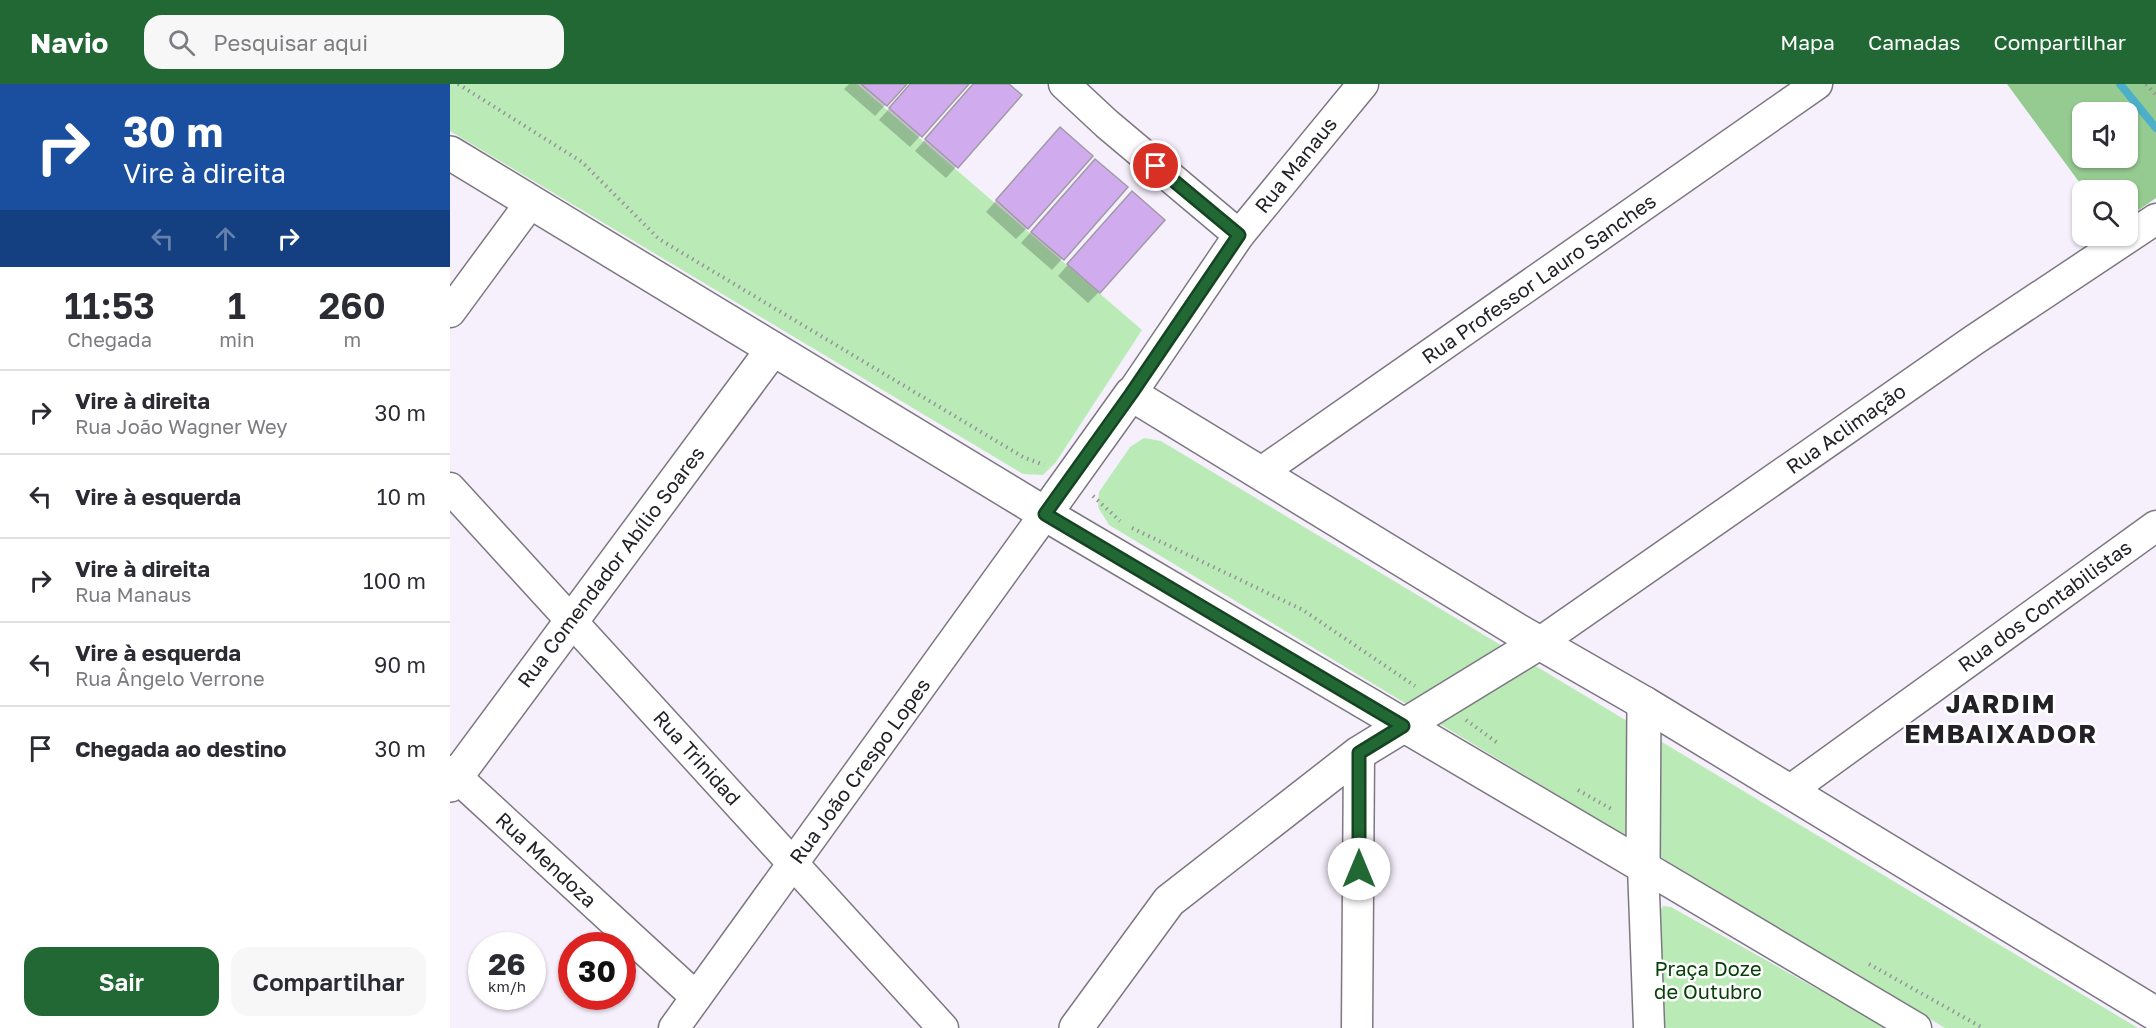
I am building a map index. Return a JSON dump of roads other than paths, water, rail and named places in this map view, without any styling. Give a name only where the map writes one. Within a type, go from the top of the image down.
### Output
[{"type":"street","points":[[1064,84],[1107,124],[1239,235]]},
{"type":"street","points":[[1088,84],[1090,100],[1107,124]]},
{"type":"street","name":"Rua Professor Lauro Sanches","points":[[1260,473],[1817,84]]},
{"type":"street","name":"Rua Manaus","points":[[1045,514],[1131,394],[1239,235],[1352,87]]},
{"type":"street","points":[[450,153],[1045,514],[1916,1028]]},
{"type":"street","points":[[450,312],[531,202]]},
{"type":"street","name":"Rua Aclimação","points":[[1539,643],[1974,339],[2156,219]]},
{"type":"street","name":"Rua Comendador Abílio Soares","points":[[452,778],[773,349]]},
{"type":"street","points":[[1131,394],[1539,643],[1644,702],[2156,1014]]},
{"type":"street","name":"Rua Trinidad","points":[[450,488],[943,1028]]},
{"type":"street","name":"Rua João Crespo Lopes","points":[[674,1028],[1045,514]]},
{"type":"street","name":"Rua dos Contabilistas","points":[[1789,791],[2156,526]]},
{"type":"street","points":[[1076,1027],[1169,901],[1359,753],[1539,643]]},
{"type":"street","points":[[1644,702],[1643,866],[1649,1028]]},
{"type":"street","points":[[1358,1028],[1359,753]]},
{"type":"street","name":"Rua Mendoza","points":[[452,778],[696,998]]},
{"type":"waterway","points":[[2120,84],[2156,128]]},
{"type":"district","name":"JARDIM EMBAIXADOR","points":[[2001,719]]},
{"type":"park label","name":"Praça Doze de Outubro","points":[[1708,980]]}]
